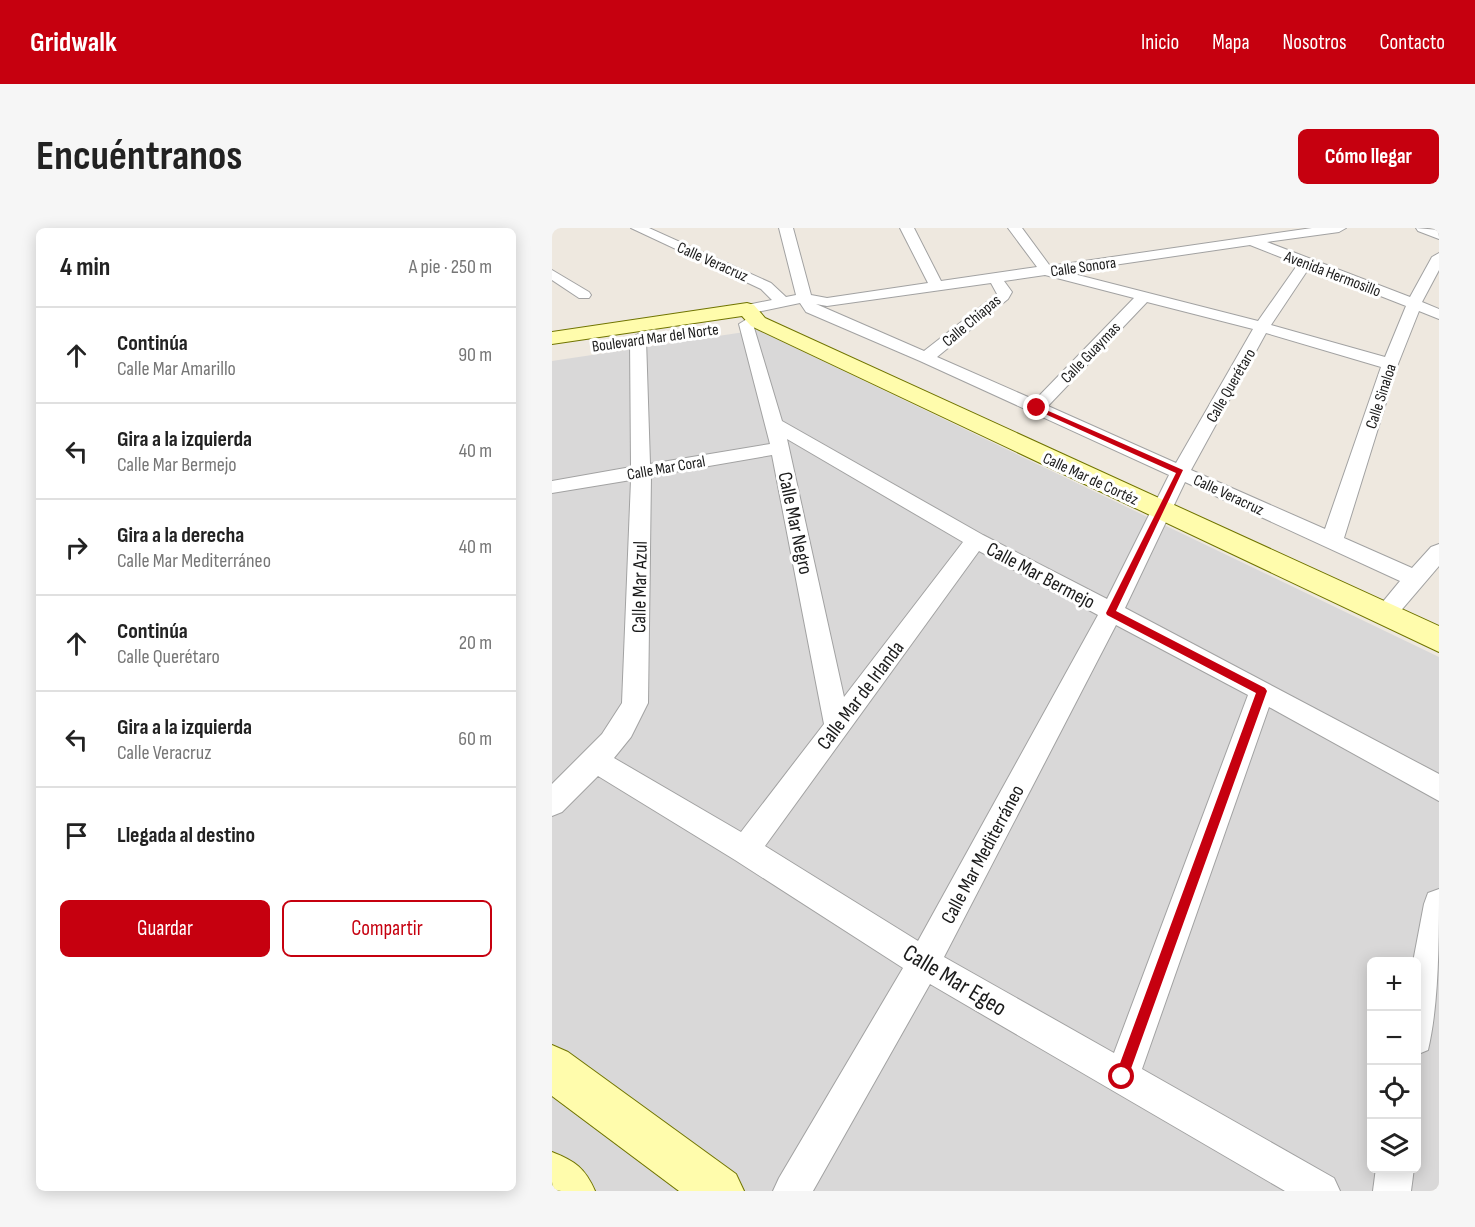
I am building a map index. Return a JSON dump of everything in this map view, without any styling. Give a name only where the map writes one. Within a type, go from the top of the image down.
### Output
[{"type":"street","name":"Calle Veracruz","points":[[639,228],[756,281],[774,291],[782,302]]},
{"type":"street","points":[[786,228],[814,303]]},
{"type":"street","points":[[907,228],[937,287]]},
{"type":"street","points":[[1015,228],[1047,271],[1262,327],[1390,364]]},
{"type":"street","name":"Avenida Hermosillo","points":[[1228,228],[1252,241],[1439,314]]},
{"type":"street","name":"Calle Sonora","points":[[750,318],[814,303],[996,279],[1339,228]]},
{"type":"street","points":[[1423,228],[1439,235]]},
{"type":"street","name":"Calle Sinaloa","points":[[1332,541],[1390,364],[1413,304],[1439,257]]},
{"type":"street","name":"Calle Querétaro","points":[[1161,510],[1262,327],[1306,263]]},
{"type":"street","points":[[554,277],[584,295]]},
{"type":"street","name":"Calle Chiapas","points":[[926,358],[1003,296],[1005,292],[996,279]]},
{"type":"street","name":"Calle Guaymas","points":[[1037,408],[1143,297]]},
{"type":"street","name":"Calle Sonora","points":[[750,318],[782,302],[814,303]]},
{"type":"street","name":"Calle Veracruz","points":[[814,303],[926,358],[1416,579]]},
{"type":"street","name":"Boulevard Mar del Norte","points":[[552,338],[750,318]]},
{"type":"street","name":"Boulevard Mar del Norte","points":[[552,352],[750,318]]},
{"type":"street","name":"Calle Mar Negro","points":[[750,318],[780,448],[837,725]]},
{"type":"street","name":"Calle Mar de Cortéz","points":[[750,318],[1439,640]]},
{"type":"street","name":"Calle Mar Azul","points":[[552,803],[628,721],[635,703],[641,472],[638,339]]},
{"type":"street","name":"Calle Mar Bermejo","points":[[774,424],[976,540],[1110,613],[1262,691],[1439,788]]},
{"type":"street","name":"Calle Mar Coral","points":[[552,488],[780,448]]},
{"type":"street","name":"Calle Mar Mediterráneo","points":[[792,1191],[924,963],[1110,613],[1161,510]]},
{"type":"street","name":"Calle Mar de Irlanda","points":[[745,850],[976,540]]},
{"type":"street","points":[[1384,615],[1439,552]]},
{"type":"street","points":[[1122,1077],[1262,691]]},
{"type":"street","name":"Calle Mar Egeo","points":[[594,760],[745,850],[924,963],[1321,1191]]},
{"type":"street","points":[[1421,1019],[1433,974],[1439,904]]},
{"type":"street","points":[[552,1068],[719,1191]]},
{"type":"street","points":[[1392,1191],[1394,1173]]},
{"type":"street","points":[[552,1176],[570,1191]]},
{"type":"shaded area","points":[[758,330],[1439,657],[1439,1191],[552,1191],[552,361]]},
{"type":"route","points":[[1037,408],[1180,472],[1110,613],[1262,691],[1122,1077]]}]
